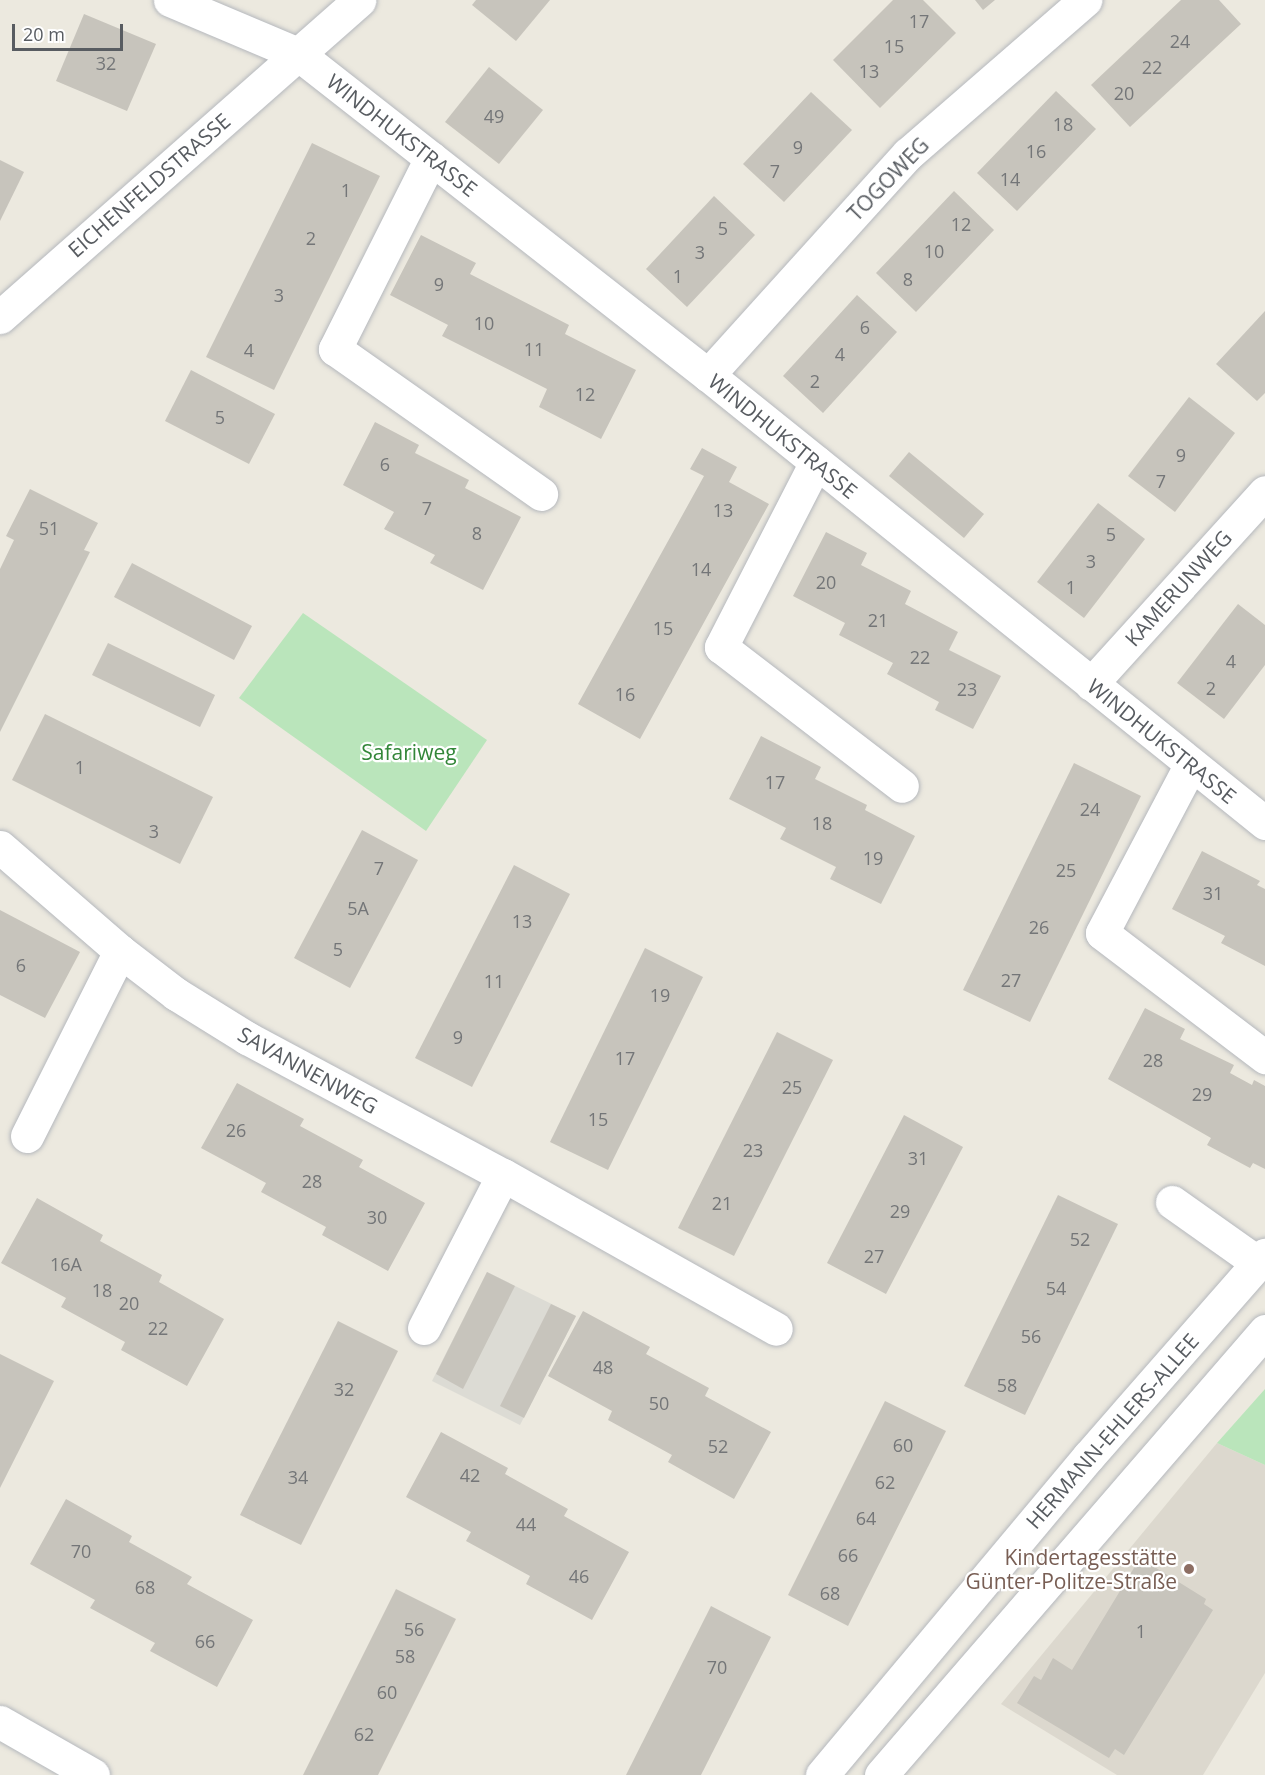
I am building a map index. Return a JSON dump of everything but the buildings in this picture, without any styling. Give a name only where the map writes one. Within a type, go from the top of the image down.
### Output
[{"type":"street","points":[[170,0],[298,54]]},
{"type":"street","name":"EICHENFELDSTRASSE","points":[[0,317],[359,0]]},
{"type":"street","name":"TOGOWEG","points":[[708,375],[908,154],[1085,0]]},
{"type":"street","name":"WINDHUKSTRASSE","points":[[298,54],[708,375],[1265,822]]},
{"type":"street","points":[[431,158],[336,349],[541,494]]},
{"type":"street","points":[[816,462],[721,647],[902,786]]},
{"type":"street","name":"KAMERUNWEG","points":[[1091,684],[1265,492]]},
{"type":"street","points":[[1191,764],[1102,933],[1265,1057]]},
{"type":"street","name":"SAVANNENWEG","points":[[0,847],[120,951],[176,994],[247,1038],[503,1175],[776,1329]]},
{"type":"street","points":[[27,1136],[120,951]]},
{"type":"street","points":[[424,1328],[503,1175]]},
{"type":"street","points":[[1172,1202],[1261,1259]]},
{"type":"street","name":"HERMANN-EHLERS-ALLEE","points":[[822,1775],[1088,1457],[1261,1259]]},
{"type":"street","points":[[881,1775],[1265,1332]]},
{"type":"street","points":[[0,1722],[93,1775]]},
{"type":"shaded area","points":[[487,1272],[576,1316],[520,1425],[432,1381]]},
{"type":"shaded area","name":"Kindertagesstätte Günter-Politze-Straße","points":[[1217,1443],[1265,1465],[1265,1673],[1203,1775],[1117,1775],[1001,1704]]},
{"type":"green space","name":"Safariweg","points":[[303,613],[487,740],[426,831],[239,698]]},
{"type":"green space","points":[[1265,1389],[1265,1465],[1217,1443]]},
{"type":"place","name":"Kindertagesstätte Günter-Politze-Straße","points":[[1189,1569]]}]
